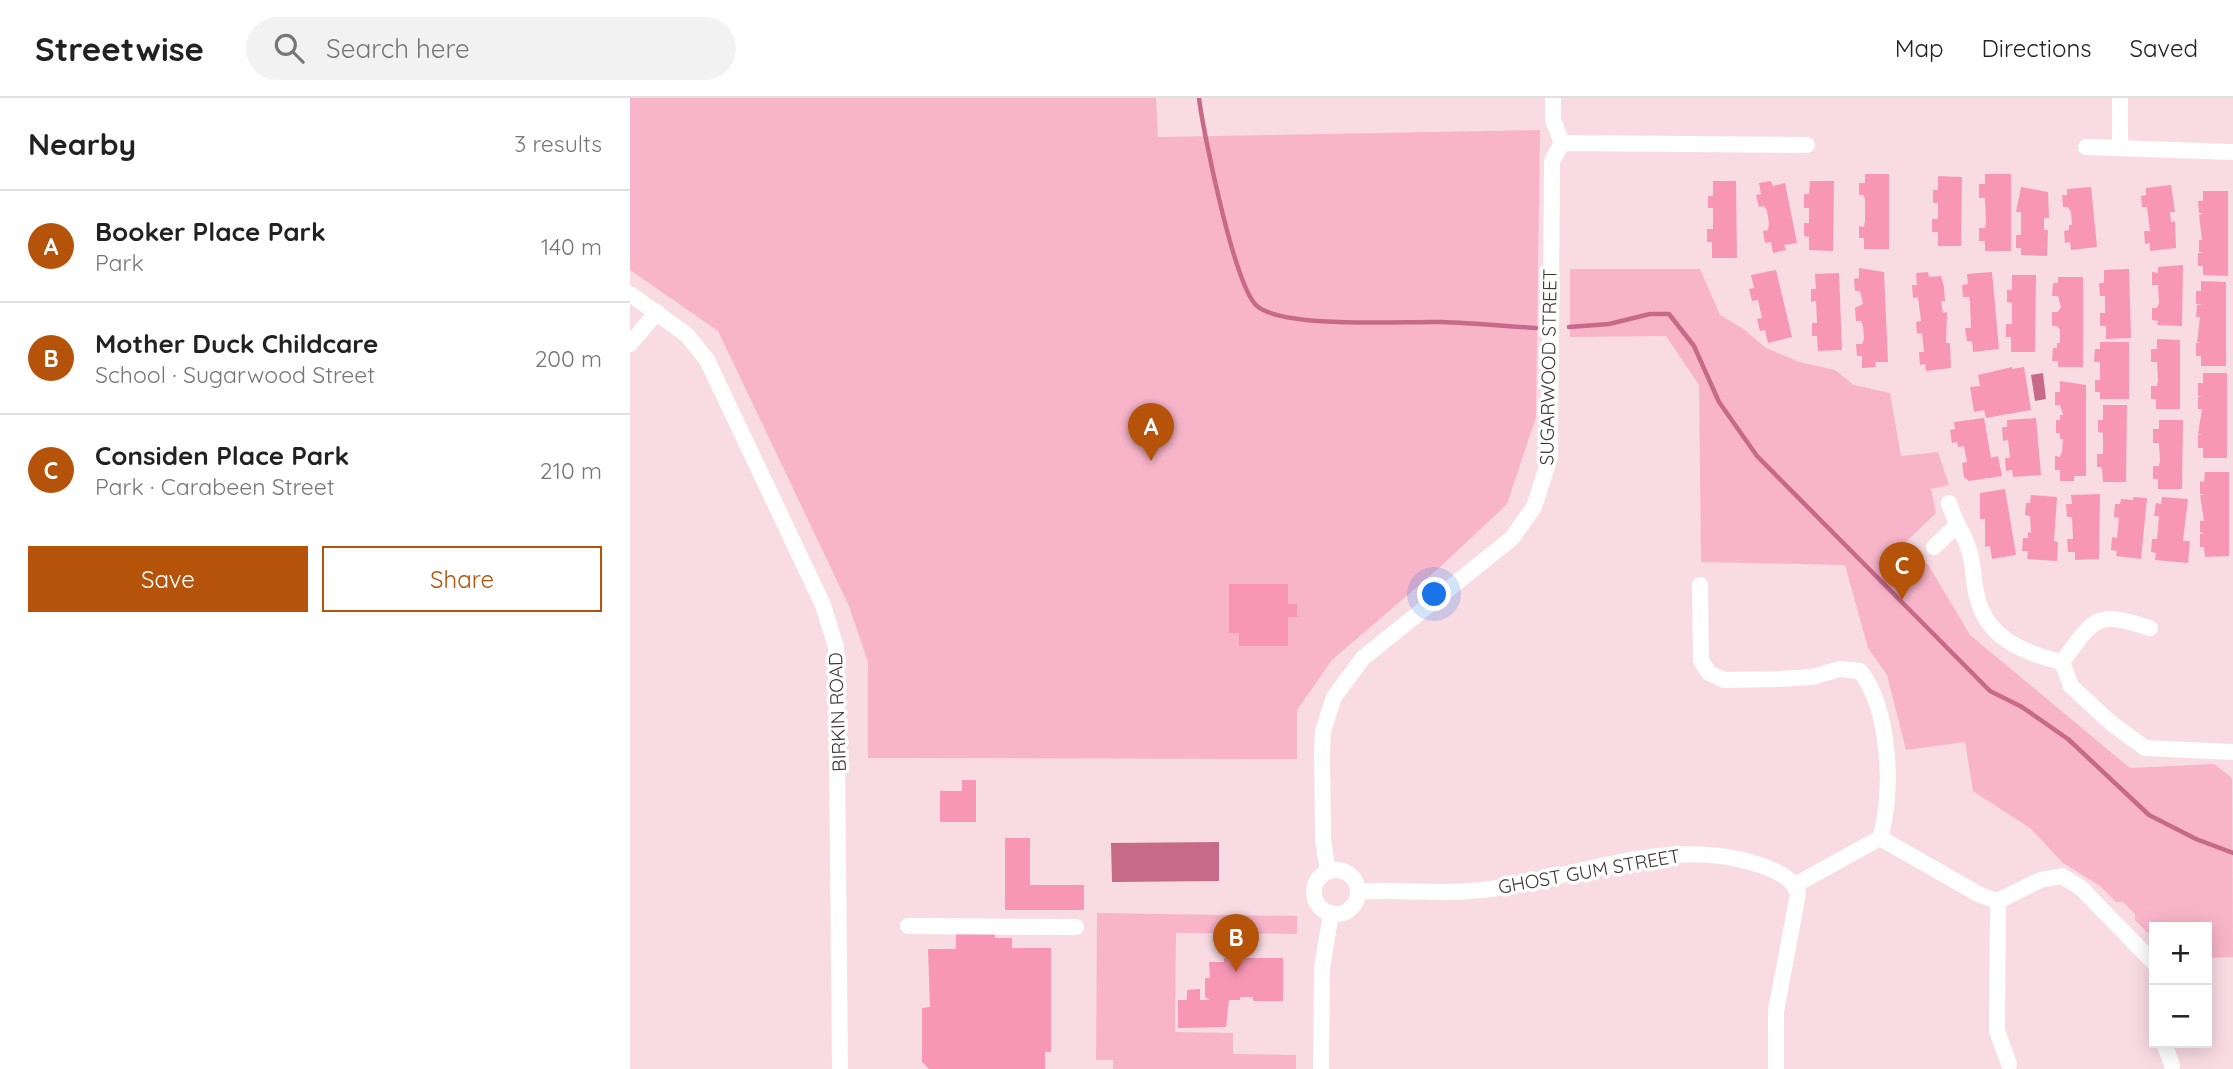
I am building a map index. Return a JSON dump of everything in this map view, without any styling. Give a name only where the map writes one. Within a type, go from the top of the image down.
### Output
[{"type":"street","points":[[1553,98],[1553,120],[1562,143],[1807,145]]},
{"type":"street","points":[[2120,98],[2120,148]]},
{"type":"street","name":"SUGARWOOD STREET","points":[[1328,872],[1323,839],[1322,754],[1323,731],[1334,697],[1363,658],[1512,538],[1534,507],[1544,482],[1550,457],[1552,161],[1562,143]]},
{"type":"street","points":[[2086,147],[2233,152]]},
{"type":"street","name":"BIRKIN ROAD","points":[[630,294],[687,335],[707,360],[823,605],[836,647],[839,1069]]},
{"type":"street","points":[[630,344],[657,312]]},
{"type":"street","points":[[1949,503],[1956,526],[1966,540],[1977,596],[1986,622],[2026,653],[2062,662]]},
{"type":"street","points":[[1934,547],[1956,526]]},
{"type":"street","points":[[1700,585],[1701,661],[1709,674],[1724,680],[1779,679],[1812,677],[1840,669],[1860,671],[1871,685],[1881,714],[1886,753],[1884,824],[1880,838],[1795,885],[1798,894],[1794,923],[1776,1011],[1776,1069]]},
{"type":"street","points":[[2062,662],[2090,625],[2103,618],[2117,617],[2150,628]]},
{"type":"street","points":[[2062,662],[2071,686],[2110,723],[2145,748],[2233,752]]},
{"type":"street","points":[[1880,838],[1980,895],[1998,901],[2039,880],[2062,876],[2081,888],[2149,957]]},
{"type":"street","name":"GHOST GUM STREET","points":[[1358,892],[1471,891],[1674,853],[1744,859],[1781,874],[1795,885]]},
{"type":"street","points":[[1328,872],[1346,872],[1355,880],[1358,892],[1352,907],[1342,913],[1331,913],[1321,907],[1315,896],[1316,884],[1328,872]]},
{"type":"street","points":[[1998,901],[1997,1031],[2009,1064]]},
{"type":"street","points":[[1321,1069],[1322,968],[1331,913]]},
{"type":"street","points":[[908,926],[1076,928]]},
{"type":"street","points":[[2166,1048],[2172,1065]]},
{"type":"shaded area","points":[[630,98],[1156,98],[1158,137],[1540,130],[1536,417],[1507,504],[1438,569],[1332,660],[1297,710],[1297,759],[868,758],[868,662],[849,606],[718,331],[630,270]]},
{"type":"shaded area","points":[[1570,269],[1700,269],[1720,315],[1742,328],[1766,348],[1799,362],[1835,370],[1854,385],[1890,393],[1901,456],[1938,452],[1949,485],[1931,489],[1936,513],[1906,542],[1929,566],[1970,635],[2130,768],[2214,764],[2232,778],[2233,957],[2212,958],[2212,922],[2149,922],[2149,934],[2123,902],[2116,902],[2100,886],[2063,863],[2030,828],[1973,791],[1965,742],[1906,750],[1887,675],[1868,648],[1845,565],[1701,562],[1699,385],[1666,336],[1570,337]]},
{"type":"shaded area","points":[[2043,373],[2046,399],[2035,401],[2031,375]]},
{"type":"shaded area","points":[[1219,842],[1219,881],[1112,882],[1111,843]]},
{"type":"shaded area","points":[[1097,913],[1297,916],[1297,934],[1176,933],[1175,1032],[1233,1033],[1233,1054],[1296,1055],[1296,1069],[1113,1069],[1113,1060],[1096,1060]]},
{"type":"building","points":[[1865,174],[1889,174],[1889,249],[1864,249],[1864,238],[1859,238],[1859,226],[1864,227],[1865,221],[1865,201],[1864,195],[1859,195],[1859,183],[1865,183]]},
{"type":"building","points":[[1985,174],[2011,174],[2011,251],[1985,251],[1985,241],[1979,241],[1979,228],[1985,228],[1986,223],[1985,198],[1979,198],[1979,184],[1985,184]]},
{"type":"building","points":[[1938,176],[1962,177],[1961,246],[1938,246],[1938,232],[1932,232],[1932,219],[1938,219],[1938,203],[1933,203],[1933,190],[1938,190]]},
{"type":"building","points":[[1713,181],[1736,181],[1737,258],[1712,258],[1712,242],[1707,242],[1707,229],[1713,229],[1713,208],[1708,208],[1708,196],[1713,196]]},
{"type":"building","points":[[1771,181],[1773,186],[1785,183],[1797,243],[1784,245],[1786,250],[1773,253],[1771,242],[1765,243],[1763,231],[1768,230],[1767,211],[1764,206],[1759,207],[1756,195],[1761,194],[1759,183]]},
{"type":"building","points":[[1810,181],[1834,181],[1833,251],[1809,250],[1809,237],[1804,236],[1804,223],[1809,223],[1809,208],[1804,208],[1804,194],[1809,194]]},
{"type":"building","points":[[2171,185],[2175,212],[2170,212],[2171,222],[2175,221],[2176,248],[2150,251],[2150,243],[2145,244],[2144,231],[2150,231],[2147,207],[2142,207],[2141,196],[2146,195],[2146,188]]},
{"type":"building","points":[[2021,187],[2048,192],[2049,218],[2044,218],[2044,230],[2048,230],[2047,256],[2021,255],[2021,248],[2016,248],[2016,235],[2021,235],[2021,212],[2016,212]]},
{"type":"building","points":[[2091,187],[2097,247],[2071,250],[2070,242],[2065,243],[2064,231],[2069,230],[2069,225],[2072,225],[2071,212],[2068,207],[2063,207],[2062,195],[2067,195],[2067,189]]},
{"type":"building","points":[[2203,191],[2228,191],[2228,276],[2203,275],[2203,266],[2198,266],[2198,253],[2204,253],[2199,252],[2199,240],[2202,240],[2199,215],[2204,213],[2199,213],[2198,201],[2203,201]]},
{"type":"building","points":[[2183,265],[2182,326],[2157,325],[2158,321],[2152,320],[2152,308],[2157,308],[2159,303],[2158,285],[2152,285],[2152,272],[2158,273],[2158,267]]},
{"type":"building","points":[[1859,268],[1884,272],[1888,362],[1875,362],[1876,367],[1862,368],[1862,356],[1857,356],[1856,344],[1862,344],[1864,339],[1861,321],[1856,321],[1855,308],[1863,304],[1860,291],[1855,291],[1854,279],[1859,278]]},
{"type":"building","points":[[2129,269],[2131,338],[2106,339],[2106,326],[2100,326],[2100,313],[2105,313],[2105,296],[2100,296],[2099,283],[2104,283],[2104,270]]},
{"type":"building","points":[[1776,270],[1792,337],[1768,343],[1765,330],[1760,331],[1757,319],[1762,318],[1758,300],[1752,301],[1749,289],[1754,288],[1751,275]]},
{"type":"building","points":[[1928,272],[1929,277],[1941,276],[1944,287],[1945,301],[1941,301],[1943,313],[1947,312],[1946,343],[1950,343],[1951,368],[1926,371],[1925,364],[1920,365],[1919,352],[1924,352],[1922,333],[1917,334],[1916,322],[1921,321],[1918,297],[1913,298],[1912,285],[1917,285],[1916,273]]},
{"type":"building","points":[[1992,272],[1999,349],[1973,352],[1972,341],[1967,341],[1965,328],[1971,328],[1970,302],[1969,297],[1963,297],[1962,285],[1968,284],[1967,274]]},
{"type":"building","points":[[1839,273],[1842,350],[1818,351],[1817,336],[1812,336],[1812,323],[1817,323],[1816,301],[1811,302],[1811,289],[1816,289],[1815,274]]},
{"type":"building","points":[[2012,275],[2036,275],[2035,352],[2011,352],[2011,337],[2006,337],[2006,324],[2012,324],[2012,303],[2007,302],[2007,290],[2012,290]]},
{"type":"building","points":[[2058,277],[2083,277],[2083,367],[2058,367],[2058,361],[2052,361],[2053,348],[2057,348],[2057,343],[2060,343],[2060,330],[2057,326],[2052,326],[2052,312],[2058,312],[2061,307],[2058,296],[2052,296],[2053,283],[2058,283]]},
{"type":"building","points":[[2201,281],[2226,282],[2226,366],[2201,366],[2201,356],[2196,356],[2196,343],[2201,343],[2197,342],[2200,317],[2196,317],[2197,305],[2202,304],[2196,304],[2196,291],[2201,291]]},
{"type":"building","points":[[2157,339],[2180,340],[2180,409],[2156,409],[2156,399],[2151,399],[2151,386],[2157,386],[2158,380],[2157,362],[2151,362],[2151,349],[2157,349]]},
{"type":"building","points":[[2100,342],[2129,342],[2129,399],[2100,399],[2100,392],[2095,392],[2095,380],[2100,380],[2100,362],[2094,362],[2095,349],[2100,349]]},
{"type":"building","points":[[2024,367],[2031,410],[1986,418],[1984,410],[1974,412],[1970,387],[1980,386],[1978,375]]},
{"type":"building","points":[[2203,373],[2227,373],[2227,458],[2203,458],[2203,448],[2198,448],[2198,435],[2203,435],[2198,434],[2202,409],[2198,409],[2198,397],[2203,396],[2198,396],[2198,383],[2203,383]]},
{"type":"building","points":[[2060,381],[2086,385],[2086,476],[2074,476],[2074,481],[2060,481],[2060,470],[2055,470],[2055,456],[2060,457],[2063,439],[2060,439],[2060,433],[2056,433],[2056,420],[2060,420],[2060,415],[2063,415],[2060,405],[2055,405],[2055,392],[2060,392]]},
{"type":"building","points":[[2103,405],[2127,405],[2126,482],[2103,482],[2102,467],[2097,467],[2097,454],[2103,454],[2103,433],[2098,432],[2098,420],[2103,420]]},
{"type":"building","points":[[1984,418],[1991,458],[1998,456],[2002,476],[1969,481],[1964,477],[1962,463],[1967,462],[1964,446],[1958,447],[1957,442],[1952,443],[1950,430],[1955,429],[1954,422]]},
{"type":"building","points":[[2036,418],[2041,475],[2013,477],[2012,470],[2006,471],[2005,458],[2010,458],[2008,440],[2003,441],[2002,427],[2007,427],[2007,420]]},
{"type":"building","points":[[2159,420],[2183,420],[2182,489],[2158,489],[2158,479],[2153,479],[2153,466],[2159,466],[2160,461],[2159,443],[2153,443],[2153,429],[2159,429]]},
{"type":"building","points":[[2205,472],[2229,472],[2229,556],[2205,557],[2204,547],[2200,547],[2200,534],[2205,534],[2200,532],[2200,521],[2204,521],[2200,495],[2205,495],[2200,494],[2200,481],[2204,482]]},
{"type":"building","points":[[2005,489],[2016,555],[1992,559],[1990,546],[1985,547],[1985,519],[1980,519],[1980,493]]},
{"type":"building","points":[[2100,494],[2099,559],[2075,560],[2075,552],[2068,552],[2067,539],[2073,539],[2072,517],[2067,517],[2066,504],[2072,504],[2071,495]]},
{"type":"building","points":[[2031,495],[2057,497],[2054,541],[2058,542],[2057,561],[2027,559],[2028,551],[2022,551],[2023,538],[2028,538],[2028,532],[2031,533],[2030,516],[2025,515],[2026,503],[2030,503]]},
{"type":"building","points":[[2133,497],[2147,498],[2141,559],[2116,556],[2117,551],[2111,550],[2112,537],[2117,538],[2119,518],[2114,517],[2115,504],[2120,504],[2121,499],[2133,500]]},
{"type":"building","points":[[2162,497],[2188,499],[2183,541],[2190,541],[2188,563],[2155,560],[2156,553],[2151,552],[2152,539],[2157,539],[2159,516],[2154,516],[2156,503],[2161,504]]},
{"type":"building","points":[[1229,584],[1288,584],[1288,604],[1297,604],[1297,617],[1288,617],[1288,646],[1239,646],[1239,633],[1229,633]]},
{"type":"building","points":[[962,780],[976,780],[976,822],[940,822],[940,791],[962,791]]},
{"type":"building","points":[[1005,838],[1030,838],[1030,885],[1084,885],[1084,910],[1005,910]]},
{"type":"building","points":[[956,929],[995,929],[995,938],[1012,938],[1012,948],[1051,948],[1051,1052],[1045,1052],[1045,1069],[929,1069],[922,1062],[922,1008],[930,1007],[928,949],[956,949]]},
{"type":"building","points":[[1224,958],[1283,958],[1283,1001],[1253,1001],[1253,997],[1240,997],[1240,1000],[1229,1000],[1226,1027],[1178,1028],[1178,1000],[1187,1000],[1187,990],[1200,989],[1200,1000],[1210,1000],[1205,997],[1205,978],[1210,978],[1209,962],[1224,962]]},
{"type":"waterway","points":[[1199,98],[1213,174],[1230,241],[1248,293],[1257,306],[1271,313],[1317,321],[1441,322],[1536,328]]},
{"type":"waterway","points":[[1569,327],[1609,324],[1650,314],[1669,314],[1694,346],[1719,402],[1757,456],[1990,691],[2022,707],[2068,739],[2149,815],[2196,839],[2233,853]]},
{"type":"place","name":"Booker Place Park","points":[[1151,461]]},
{"type":"place","name":"Considen Place Park","points":[[1902,600]]},
{"type":"place","name":"Mother Duck Childcare","points":[[1236,972]]}]
